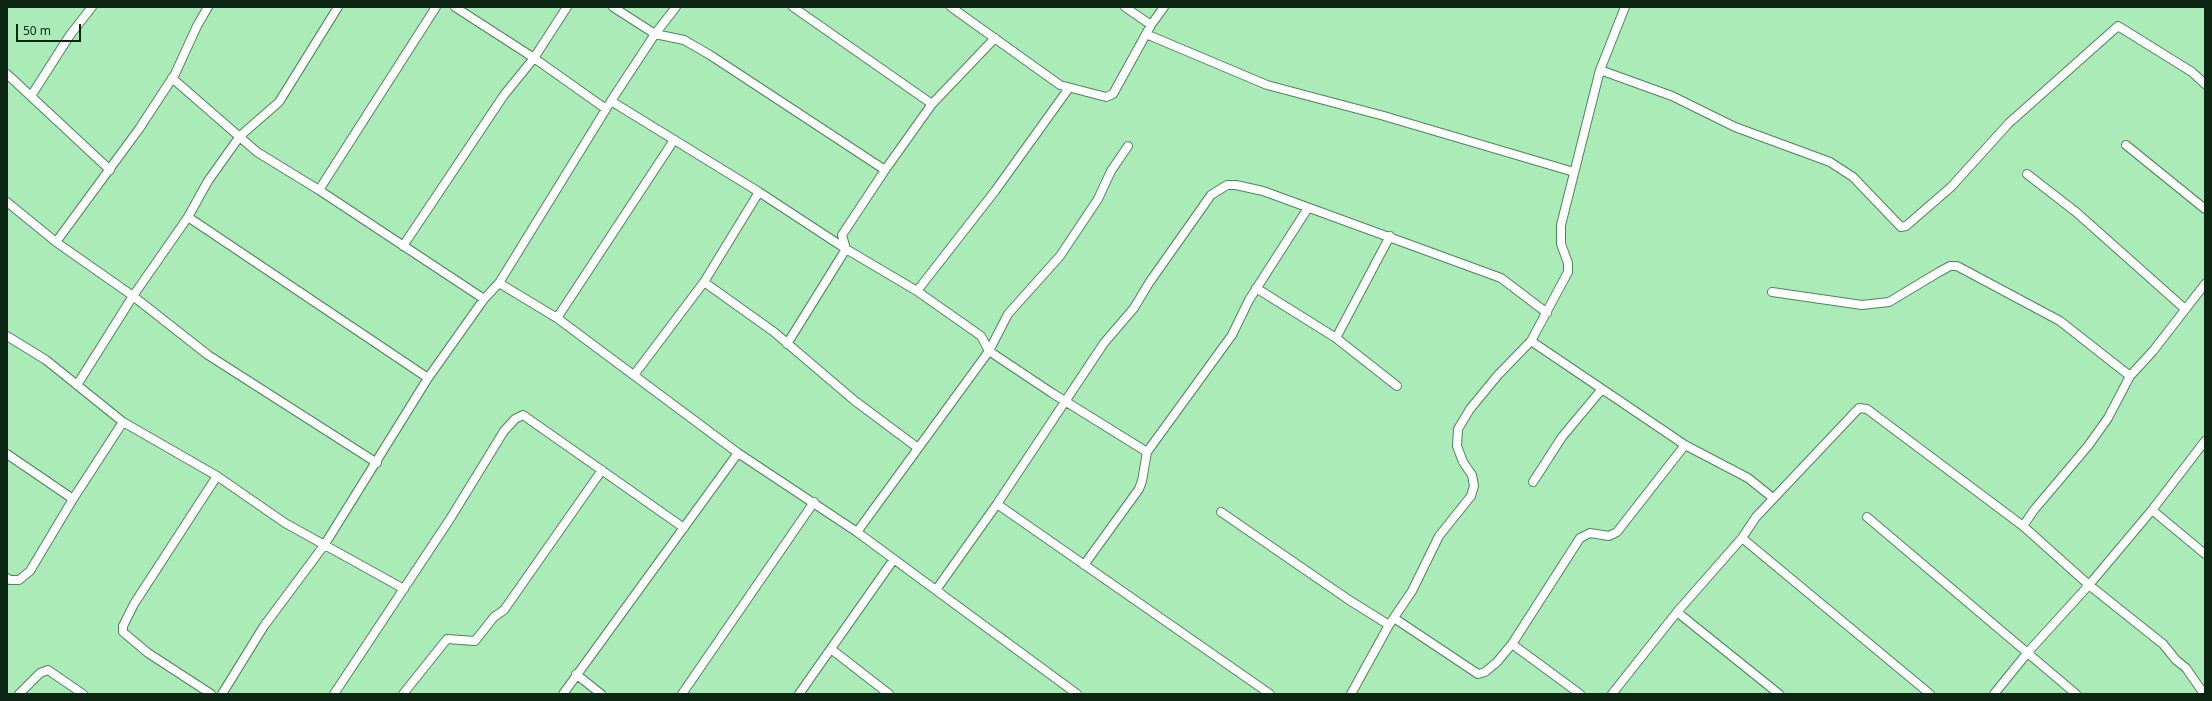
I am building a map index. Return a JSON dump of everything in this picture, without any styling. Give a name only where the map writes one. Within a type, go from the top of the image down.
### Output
[{"type":"street","points":[[31,96],[70,35],[92,7]]},
{"type":"street","points":[[56,242],[110,170],[172,78],[197,26],[208,7]]},
{"type":"street","points":[[77,385],[133,296],[188,217],[208,181],[240,136],[279,102],[338,7]]},
{"type":"street","points":[[319,190],[436,7]]},
{"type":"street","points":[[455,7],[609,105],[674,140],[917,292],[981,336],[989,351],[1147,452]]},
{"type":"street","points":[[403,246],[504,96],[534,58],[567,7]]},
{"type":"street","points":[[613,7],[655,34],[684,40],[710,55],[885,170]]},
{"type":"street","points":[[222,694],[264,626],[325,544],[428,378],[484,299],[499,283],[609,105],[655,34],[676,7]]},
{"type":"street","points":[[793,7],[932,104]]},
{"type":"street","points":[[951,7],[1060,85],[1106,97],[1113,94],[1151,25],[1164,7]]},
{"type":"street","points":[[1125,7],[1151,25]]},
{"type":"street","points":[[1350,694],[1392,621],[1412,591],[1439,536],[1472,491],[1474,486],[1472,475],[1463,462],[1457,446],[1458,429],[1474,403],[1498,375],[1531,341],[1568,272],[1568,263],[1561,244],[1561,225],[1574,172],[1586,134],[1600,70],[1625,7]]},
{"type":"street","points":[[1600,70],[1672,96],[1735,127],[1830,162],[1853,176],[1901,227],[1906,226],[1951,187],[2009,123],[2118,26],[2192,72],[2205,84]]},
{"type":"street","points":[[1146,34],[1267,85],[1384,116],[1574,172]]},
{"type":"street","points":[[787,344],[846,249],[842,235],[885,170],[932,104],[995,38]]},
{"type":"street","points":[[7,74],[110,170]]},
{"type":"street","points":[[172,78],[257,152],[319,190],[484,299]]},
{"type":"street","points":[[917,292],[995,191],[1069,88]]},
{"type":"street","points":[[556,318],[674,140]]},
{"type":"street","points":[[2126,145],[2205,209]]},
{"type":"street","points":[[857,532],[989,351],[1008,314],[1060,256],[1098,199],[1111,171],[1128,146]]},
{"type":"street","points":[[2027,174],[2076,212],[2185,309]]},
{"type":"street","points":[[936,590],[997,504],[1104,343],[1134,308],[1149,283],[1211,195],[1227,185],[1236,185],[1263,191],[1390,236],[1501,278],[1546,313]]},
{"type":"street","points":[[634,375],[704,282],[759,192]]},
{"type":"street","points":[[7,202],[56,242],[133,296],[208,355],[377,462]]},
{"type":"street","points":[[1084,565],[1138,489],[1142,481],[1147,452],[1232,335],[1256,288],[1308,208]]},
{"type":"street","points":[[188,217],[428,378]]},
{"type":"street","points":[[1336,338],[1390,236]]},
{"type":"street","points":[[1772,292],[1862,305],[1888,302],[1950,266],[1957,266],[2060,322],[2130,376]]},
{"type":"street","points":[[704,282],[774,332],[855,401],[918,448]]},
{"type":"street","points":[[499,283],[556,318],[738,453],[814,502],[857,532],[1077,694]]},
{"type":"street","points":[[2023,526],[2034,510],[2088,446],[2108,418],[2130,376],[2205,284]]},
{"type":"street","points":[[1256,288],[1336,338],[1397,386]]},
{"type":"street","points":[[7,336],[46,360],[123,422],[217,476],[285,523],[404,589]]},
{"type":"street","points":[[1531,341],[1685,446],[1748,478],[1773,498]]},
{"type":"street","points":[[1533,482],[1562,437],[1602,389]]},
{"type":"street","points":[[1614,694],[1677,612],[1742,538],[1756,516],[1845,420],[1859,408],[1867,409],[2023,526],[2089,585],[2163,644],[2176,660],[2186,668],[2204,694]]},
{"type":"street","points":[[334,694],[463,499],[504,431],[515,419],[523,415],[684,528]]},
{"type":"street","points":[[7,578],[10,580],[19,580],[30,571],[73,499],[123,422]]},
{"type":"street","points":[[1994,694],[2028,652],[2089,585],[2152,510],[2205,441]]},
{"type":"street","points":[[1221,512],[1349,600],[1392,621],[1478,674],[1486,672],[1497,662],[1512,644],[1580,538],[1590,533],[1609,536],[1618,532],[1685,446]]},
{"type":"street","points":[[562,694],[738,453]]},
{"type":"street","points":[[7,454],[73,499]]},
{"type":"street","points":[[403,694],[446,639],[475,641],[494,617],[504,610],[602,470]]},
{"type":"street","points":[[211,694],[148,653],[123,632],[123,626],[134,604],[217,476]]},
{"type":"street","points":[[682,694],[814,502]]},
{"type":"street","points":[[997,504],[1270,694]]},
{"type":"street","points":[[2152,510],[2205,554]]},
{"type":"street","points":[[1867,517],[2076,694]]},
{"type":"street","points":[[1742,538],[1930,694]]},
{"type":"street","points":[[799,694],[894,559]]},
{"type":"street","points":[[1677,612],[1779,694]]},
{"type":"street","points":[[1512,644],[1580,694]]},
{"type":"street","points":[[831,649],[889,694]]},
{"type":"street","points":[[19,694],[40,673],[48,670],[83,694]]},
{"type":"street","points":[[576,674],[601,694]]}]
